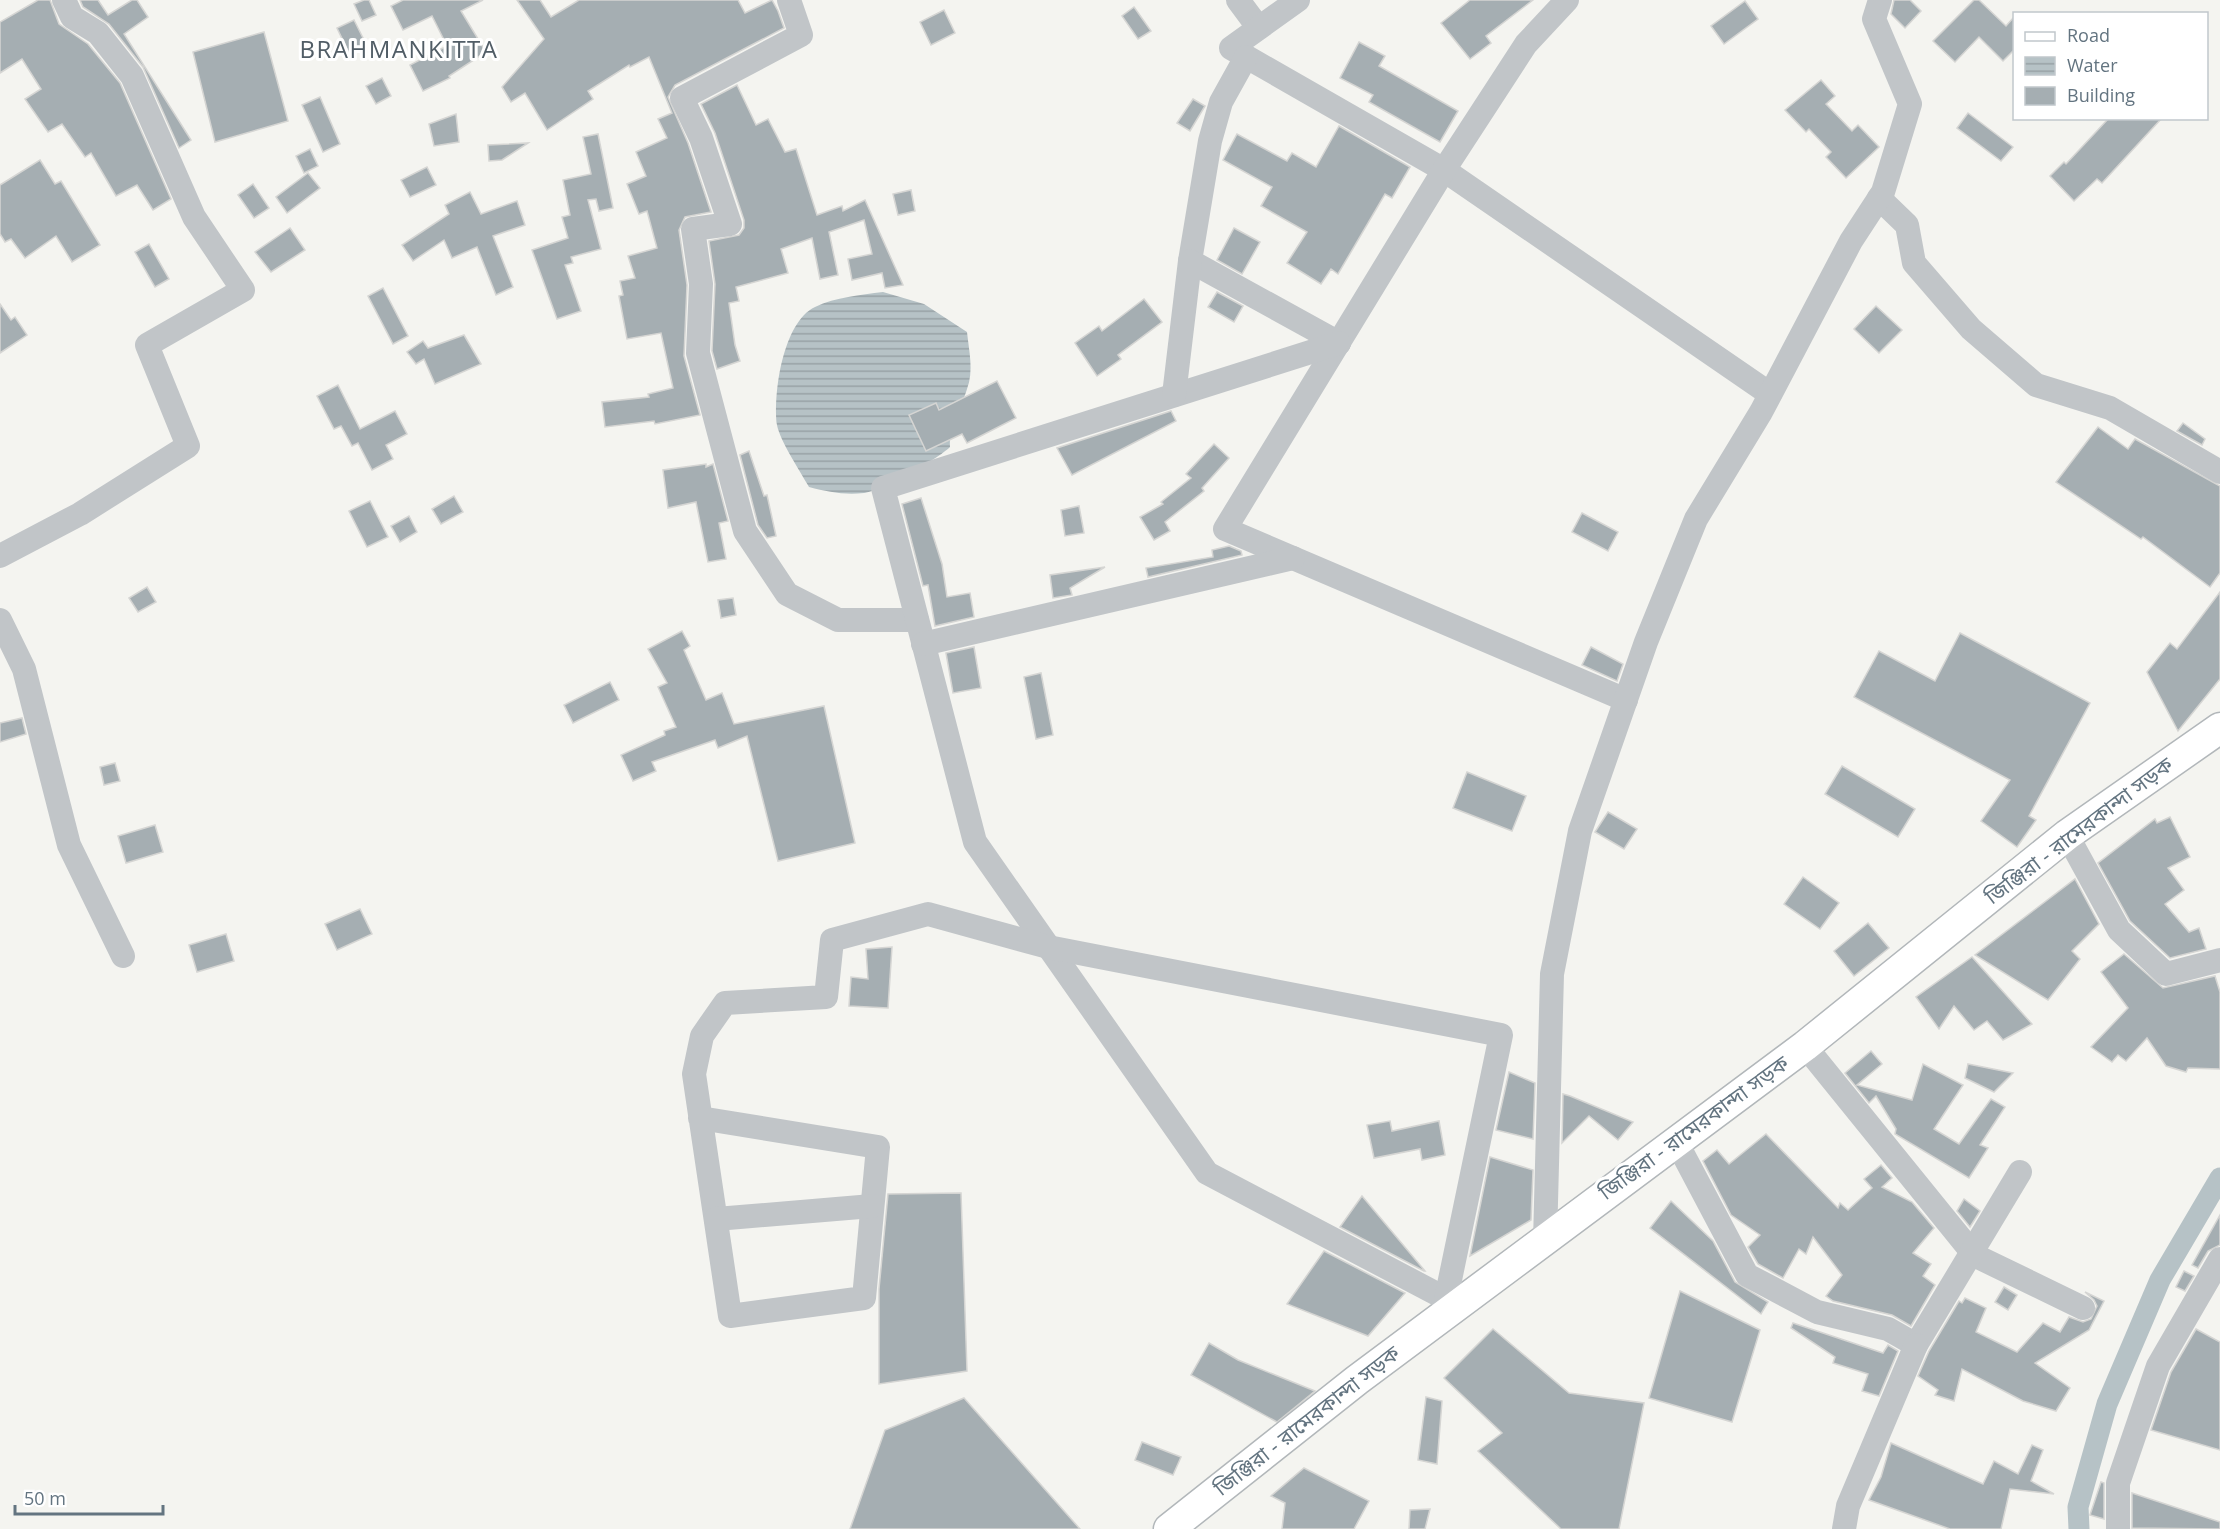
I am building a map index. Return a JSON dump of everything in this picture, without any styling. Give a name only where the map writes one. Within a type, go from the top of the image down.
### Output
[{"type":"main road","name":"জিঞ্জিরা - রামেরকান্দা সড়ক","points":[[1169,1529],[1452,1302],[1545,1241],[1805,1046],[2067,835],[2220,728]]},
{"type":"street","points":[[0,556],[80,514],[188,446],[147,345],[243,290],[195,217],[132,76],[98,33],[72,17],[64,0]]},
{"type":"street","points":[[789,0],[801,35],[682,98],[701,138],[730,224],[693,229],[701,284],[698,353],[745,531],[787,594],[838,620],[917,620]]},
{"type":"street","points":[[1238,0],[1258,27]]},
{"type":"street","points":[[1298,0],[1231,48],[1444,170],[1770,394]]},
{"type":"street","points":[[1567,0],[1526,44],[1444,170],[1225,529],[1626,700]]},
{"type":"street","points":[[1545,1241],[1552,974],[1580,831],[1646,642],[1696,519],[1770,394],[1851,241],[1883,192],[1910,104],[1874,19],[1880,0]]},
{"type":"street","points":[[1174,394],[1190,261],[1210,141],[1221,102],[1246,57]]},
{"type":"street","points":[[1879,198],[1907,225],[1914,263],[1971,329],[2037,385],[2110,408],[2220,472]]},
{"type":"street","points":[[1190,261],[1339,343]]},
{"type":"street","points":[[700,1118],[878,1147],[864,1298],[730,1316],[700,1118],[694,1074],[702,1036],[724,1003],[826,997],[832,940],[928,914],[1048,947],[1501,1035],[1452,1302],[1207,1173],[1048,947],[975,842],[883,488],[1339,343]]},
{"type":"street","points":[[923,644],[1293,558]]},
{"type":"street","points":[[0,620],[24,669],[69,845],[123,956]]},
{"type":"street","points":[[2067,835],[2119,930],[2166,974],[2220,960]]},
{"type":"street","points":[[1805,1046],[1971,1251],[1980,1258],[2083,1308]]},
{"type":"street","points":[[1676,1141],[1747,1275],[1817,1312],[1888,1329],[1917,1345]]},
{"type":"street","points":[[1844,1529],[1848,1506],[1917,1345],[2020,1172]]},
{"type":"street","points":[[716,1219],[872,1206]]},
{"type":"street","points":[[2118,1529],[2118,1483],[2158,1366],[2220,1259]]},
{"type":"water","points":[[883,292],[924,304],[967,332],[970,361],[969,382],[953,424],[950,447],[909,474],[872,491],[843,493],[809,487],[786,447],[777,425],[779,378],[788,342],[804,315],[815,307],[857,295]]},
{"type":"building","points":[[38,0],[50,0],[59,24],[88,44],[120,83],[171,199],[153,210],[137,185],[116,196],[91,153],[85,157],[62,124],[48,132],[25,99],[41,89],[22,59],[0,73],[0,22]]},
{"type":"building","points":[[80,0],[98,0],[108,15],[132,0],[137,0],[148,17],[124,34],[191,140],[179,148],[143,67],[109,24],[83,7]]},
{"type":"building","points":[[369,0],[376,15],[362,21],[354,4]]},
{"type":"building","points":[[403,0],[483,0],[461,11],[486,52],[449,76],[450,78],[423,91],[410,65],[447,46],[432,16],[403,30],[391,6]]},
{"type":"building","points":[[517,0],[540,0],[551,17],[579,0],[738,0],[745,13],[772,0],[778,11],[784,28],[675,85],[668,97],[688,143],[711,212],[685,217],[679,230],[687,285],[684,356],[700,415],[655,424],[654,421],[605,427],[602,402],[649,397],[648,394],[673,388],[661,333],[627,339],[619,296],[623,295],[620,281],[635,278],[628,256],[657,248],[647,211],[639,214],[627,184],[646,176],[636,152],[667,138],[658,119],[672,113],[649,57],[630,67],[629,65],[588,91],[593,99],[547,130],[525,93],[511,102],[502,87],[544,39]]},
{"type":"building","points":[[1470,0],[1533,0],[1486,36],[1491,43],[1470,59],[1441,23]]},
{"type":"building","points":[[1894,0],[1910,0],[1921,11],[1905,28],[1891,14]]},
{"type":"building","points":[[1974,0],[1979,0],[2006,26],[2013,18],[2013,51],[2003,61],[1979,37],[1955,62],[1933,41]]},
{"type":"building","points":[[1745,1],[1758,19],[1724,44],[1711,26]]},
{"type":"building","points":[[1134,7],[1151,31],[1138,39],[1122,16]]},
{"type":"building","points":[[944,10],[955,33],[931,45],[920,22]]},
{"type":"building","points":[[354,20],[366,44],[349,53],[337,28]]},
{"type":"building","points":[[264,32],[288,121],[215,142],[193,52]]},
{"type":"building","points":[[1359,42],[1385,56],[1379,66],[1458,111],[1440,142],[1369,102],[1373,95],[1340,78]]},
{"type":"building","points":[[382,78],[391,96],[376,104],[366,86]]},
{"type":"building","points":[[1821,80],[1835,96],[1826,104],[1852,131],[1858,125],[1879,147],[1846,178],[1826,157],[1831,152],[1809,129],[1806,132],[1785,110]]},
{"type":"building","points":[[737,85],[756,125],[768,119],[785,152],[796,149],[817,215],[842,206],[843,211],[865,200],[903,285],[885,288],[882,273],[852,280],[848,259],[872,254],[864,220],[829,232],[838,275],[820,279],[812,238],[781,249],[788,273],[736,287],[739,301],[729,303],[735,345],[740,361],[717,369],[712,351],[715,284],[709,241],[739,235],[744,228],[744,220],[715,133],[701,104]]},
{"type":"building","points":[[320,97],[340,144],[323,152],[302,105]]},
{"type":"building","points":[[1193,99],[1205,106],[1190,131],[1177,123]]},
{"type":"building","points":[[1968,113],[2013,147],[2001,161],[1957,128]]},
{"type":"building","points":[[456,114],[459,142],[434,146],[429,124]]},
{"type":"building","points":[[2107,120],[2160,120],[2102,183],[2097,179],[2074,201],[2050,176],[2064,162],[2066,164]]},
{"type":"building","points":[[1339,126],[1410,167],[1392,198],[1385,194],[1338,274],[1331,269],[1321,284],[1287,263],[1307,232],[1261,206],[1272,187],[1223,160],[1237,134],[1287,161],[1292,153],[1316,167]]},
{"type":"building","points":[[598,134],[613,208],[599,211],[596,199],[588,200],[601,249],[571,257],[573,263],[565,265],[581,311],[557,319],[532,250],[568,238],[562,217],[570,215],[563,180],[591,174],[583,137]]},
{"type":"building","points":[[528,143],[502,160],[489,161],[488,145]]},
{"type":"building","points":[[310,149],[318,166],[304,173],[296,156]]},
{"type":"building","points":[[40,160],[55,184],[61,181],[100,245],[72,262],[56,236],[25,258],[11,239],[5,242],[0,234],[0,185]]},
{"type":"building","points":[[427,167],[436,185],[410,197],[401,180]]},
{"type":"building","points":[[308,173],[320,188],[287,213],[276,197]]},
{"type":"building","points":[[253,184],[269,208],[254,218],[238,195]]},
{"type":"building","points":[[911,190],[915,211],[898,215],[893,194]]},
{"type":"building","points":[[470,192],[481,214],[517,201],[525,225],[493,236],[513,287],[496,295],[477,247],[452,258],[444,240],[413,261],[402,245],[449,214],[445,205]]},
{"type":"building","points":[[290,228],[305,250],[271,272],[255,252]]},
{"type":"building","points":[[1234,228],[1260,242],[1242,274],[1217,260]]},
{"type":"building","points":[[149,244],[169,279],[155,287],[135,252]]},
{"type":"building","points":[[383,288],[408,336],[393,344],[368,296]]},
{"type":"building","points":[[1217,292],[1243,306],[1234,322],[1208,307]]},
{"type":"building","points":[[1144,299],[1162,322],[1118,355],[1121,359],[1097,376],[1075,343],[1099,326],[1102,331]]},
{"type":"building","points":[[0,304],[11,320],[15,317],[27,335],[0,353]]},
{"type":"building","points":[[1876,306],[1902,330],[1879,353],[1854,329]]},
{"type":"building","points":[[464,335],[481,364],[435,384],[424,359],[416,364],[407,352],[423,341],[428,348]]},
{"type":"building","points":[[997,381],[1016,418],[967,443],[962,434],[926,451],[909,415],[936,403],[939,410]]},
{"type":"building","points":[[338,385],[360,429],[395,411],[407,434],[386,445],[393,459],[372,470],[358,443],[352,446],[341,426],[334,429],[317,396]]},
{"type":"building","points":[[1171,411],[1176,421],[1072,475],[1057,448]]},
{"type":"building","points":[[2183,423],[2205,439],[2202,445],[2177,431]]},
{"type":"building","points":[[2098,427],[2128,449],[2135,439],[2220,486],[2220,573],[2210,587],[2143,537],[2141,539],[2056,482]]},
{"type":"building","points":[[1214,444],[1229,458],[1202,488],[1204,491],[1165,522],[1170,531],[1154,540],[1140,517],[1163,504],[1161,502],[1191,478],[1186,474]]},
{"type":"building","points":[[749,451],[764,496],[767,495],[776,536],[767,538],[758,525],[740,455]]},
{"type":"building","points":[[706,464],[706,467],[713,464],[728,521],[719,523],[726,559],[708,562],[696,502],[668,508],[663,470]]},
{"type":"building","points":[[454,496],[463,512],[441,524],[432,509]]},
{"type":"building","points":[[921,498],[942,564],[947,597],[970,593],[974,617],[935,626],[928,585],[923,586],[902,504]]},
{"type":"building","points":[[370,501],[388,537],[367,547],[349,511]]},
{"type":"building","points":[[1079,506],[1084,533],[1065,536],[1061,510]]},
{"type":"building","points":[[1582,513],[1618,532],[1608,551],[1572,532]]},
{"type":"building","points":[[409,516],[417,532],[400,542],[391,526]]},
{"type":"building","points":[[1229,546],[1241,551],[1242,555],[1148,577],[1146,568],[1213,557],[1212,550]]},
{"type":"building","points":[[1105,567],[1070,588],[1072,595],[1053,598],[1050,575]]},
{"type":"building","points":[[147,587],[156,602],[138,612],[129,598]]},
{"type":"building","points":[[2220,592],[2220,679],[2178,731],[2147,672],[2170,643],[2177,649]]},
{"type":"building","points":[[733,598],[736,615],[721,618],[718,600]]},
{"type":"building","points":[[682,631],[690,646],[684,650],[706,700],[722,693],[734,724],[824,706],[855,843],[778,861],[747,736],[718,748],[715,740],[652,762],[656,771],[633,781],[621,755],[665,735],[664,731],[676,727],[658,687],[667,683],[648,649]]},
{"type":"building","points":[[1960,633],[2090,703],[2029,816],[2036,820],[2017,847],[1981,821],[2010,780],[1854,697],[1879,651],[1935,681]]},
{"type":"building","points":[[974,647],[981,688],[953,693],[946,653]]},
{"type":"building","points":[[1591,647],[1623,664],[1617,681],[1582,665]]},
{"type":"building","points":[[1041,673],[1053,735],[1036,739],[1024,677]]},
{"type":"building","points":[[610,682],[619,700],[573,723],[564,705]]},
{"type":"building","points":[[22,718],[26,734],[0,742],[0,723]]},
{"type":"building","points":[[115,763],[120,781],[104,785],[100,767]]},
{"type":"building","points":[[1842,766],[1915,809],[1898,837],[1825,794]]},
{"type":"building","points":[[1467,772],[1526,796],[1512,831],[1453,808]]},
{"type":"building","points":[[1608,812],[1637,829],[1624,849],[1595,832]]},
{"type":"building","points":[[2170,817],[2190,857],[2168,868],[2184,890],[2165,904],[2189,932],[2199,928],[2206,949],[2170,958],[2130,921],[2098,863],[2155,819],[2157,823]]},
{"type":"building","points":[[155,825],[163,852],[126,863],[118,836]]},
{"type":"building","points":[[1803,877],[1839,903],[1820,929],[1784,904]]},
{"type":"building","points":[[2075,879],[2099,924],[2072,951],[2080,959],[2048,1000],[1975,955]]},
{"type":"building","points":[[360,909],[372,934],[337,950],[325,924]]},
{"type":"building","points":[[1868,923],[1889,948],[1854,976],[1834,951]]},
{"type":"building","points":[[226,934],[234,961],[197,972],[189,945]]},
{"type":"building","points":[[892,947],[888,1008],[849,1006],[851,977],[868,979],[866,949]]},
{"type":"building","points":[[2124,954],[2163,988],[2215,976],[2220,992],[2220,1069],[2188,1068],[2186,1072],[2166,1066],[2147,1038],[2126,1061],[2118,1055],[2112,1062],[2091,1047],[2128,1008],[2101,972]]},
{"type":"building","points":[[1972,957],[2032,1024],[2003,1040],[1987,1021],[1974,1030],[1954,1006],[1939,1029],[1916,997]]},
{"type":"building","points":[[1871,1051],[1882,1064],[1857,1085],[1912,1100],[1923,1064],[1963,1085],[1934,1129],[1959,1144],[1991,1099],[2005,1107],[1980,1145],[1988,1148],[1969,1178],[1895,1134],[1896,1129],[1876,1096],[1869,1103],[1845,1073]]},
{"type":"building","points":[[1968,1064],[2013,1073],[1994,1092],[1965,1078]]},
{"type":"building","points":[[1509,1072],[1535,1083],[1533,1139],[1496,1130]]},
{"type":"building","points":[[1563,1094],[1633,1122],[1618,1140],[1589,1116],[1562,1143]]},
{"type":"building","points":[[1390,1121],[1392,1131],[1439,1121],[1445,1155],[1422,1160],[1420,1149],[1374,1158],[1367,1125]]},
{"type":"building","points":[[1766,1134],[1838,1208],[1840,1203],[1848,1210],[1872,1188],[1864,1179],[1881,1165],[1892,1178],[1882,1187],[1912,1202],[1934,1228],[1913,1253],[1931,1264],[1923,1276],[1935,1285],[1911,1326],[1892,1315],[1833,1301],[1826,1296],[1842,1275],[1813,1237],[1806,1254],[1799,1249],[1783,1278],[1758,1264],[1748,1247],[1760,1235],[1731,1215],[1703,1161],[1717,1150],[1729,1164]]},
{"type":"building","points":[[1490,1157],[1533,1170],[1531,1220],[1470,1256]]},
{"type":"building","points":[[961,1193],[967,1371],[879,1384],[879,1289],[888,1194]]},
{"type":"building","points":[[1362,1196],[1425,1271],[1340,1227]]},
{"type":"building","points":[[1964,1199],[1980,1211],[1970,1227],[1957,1211]]},
{"type":"building","points":[[1671,1201],[1713,1241],[1735,1282],[1768,1302],[1761,1314],[1650,1228]]},
{"type":"building","points":[[2220,1215],[2220,1245],[2208,1251],[2198,1268],[2192,1265]]},
{"type":"building","points":[[1324,1251],[1405,1293],[1368,1336],[1287,1304]]},
{"type":"building","points":[[2184,1271],[2194,1276],[2185,1291],[2176,1287]]},
{"type":"building","points":[[2004,1287],[2017,1295],[2008,1310],[1995,1302]]},
{"type":"building","points":[[1680,1291],[1760,1330],[1732,1422],[1649,1398]]},
{"type":"building","points":[[2085,1292],[2104,1301],[2089,1330],[2035,1363],[2070,1388],[2056,1411],[2023,1401],[1962,1369],[1954,1401],[1935,1395],[1938,1390],[1918,1376],[1929,1351],[1959,1301],[1962,1303],[1965,1298],[1986,1308],[1976,1332],[2017,1352],[2043,1323],[2060,1332],[2069,1317],[2083,1322],[2091,1319],[2097,1306]]},
{"type":"building","points":[[1793,1323],[1883,1353],[1888,1345],[1898,1351],[1879,1396],[1862,1391],[1868,1374],[1833,1363],[1835,1357],[1791,1328]]},
{"type":"building","points":[[1493,1329],[1569,1393],[1644,1403],[1619,1529],[1561,1529],[1478,1451],[1502,1433],[1444,1378]]},
{"type":"building","points":[[2196,1329],[2220,1342],[2220,1450],[2151,1430],[2171,1372]]},
{"type":"building","points":[[1209,1343],[1238,1360],[1315,1391],[1277,1422],[1191,1375]]},
{"type":"building","points":[[1426,1397],[1442,1401],[1437,1464],[1418,1460]]},
{"type":"building","points":[[964,1398],[1080,1529],[850,1529],[885,1430]]},
{"type":"building","points":[[1142,1442],[1181,1457],[1173,1475],[1135,1460]]},
{"type":"building","points":[[1891,1443],[1983,1484],[1994,1461],[2018,1474],[2032,1445],[2043,1450],[2031,1481],[2054,1494],[2010,1489],[2001,1529],[1950,1529],[1869,1500],[1881,1477]]},
{"type":"building","points":[[1304,1468],[1369,1501],[1354,1529],[1282,1529],[1285,1503],[1271,1496]]},
{"type":"building","points":[[2101,1482],[2104,1483],[2104,1519],[2090,1515]]},
{"type":"building","points":[[2132,1493],[2220,1522],[2220,1529],[2132,1528]]},
{"type":"building","points":[[1430,1509],[1425,1529],[1409,1529],[1410,1510]]},
{"type":"waterway","points":[[2079,1529],[2078,1507],[2107,1404],[2160,1280],[2220,1178]]},
{"type":"district","name":"BRAHMANKITTA","points":[[399,50]]}]
